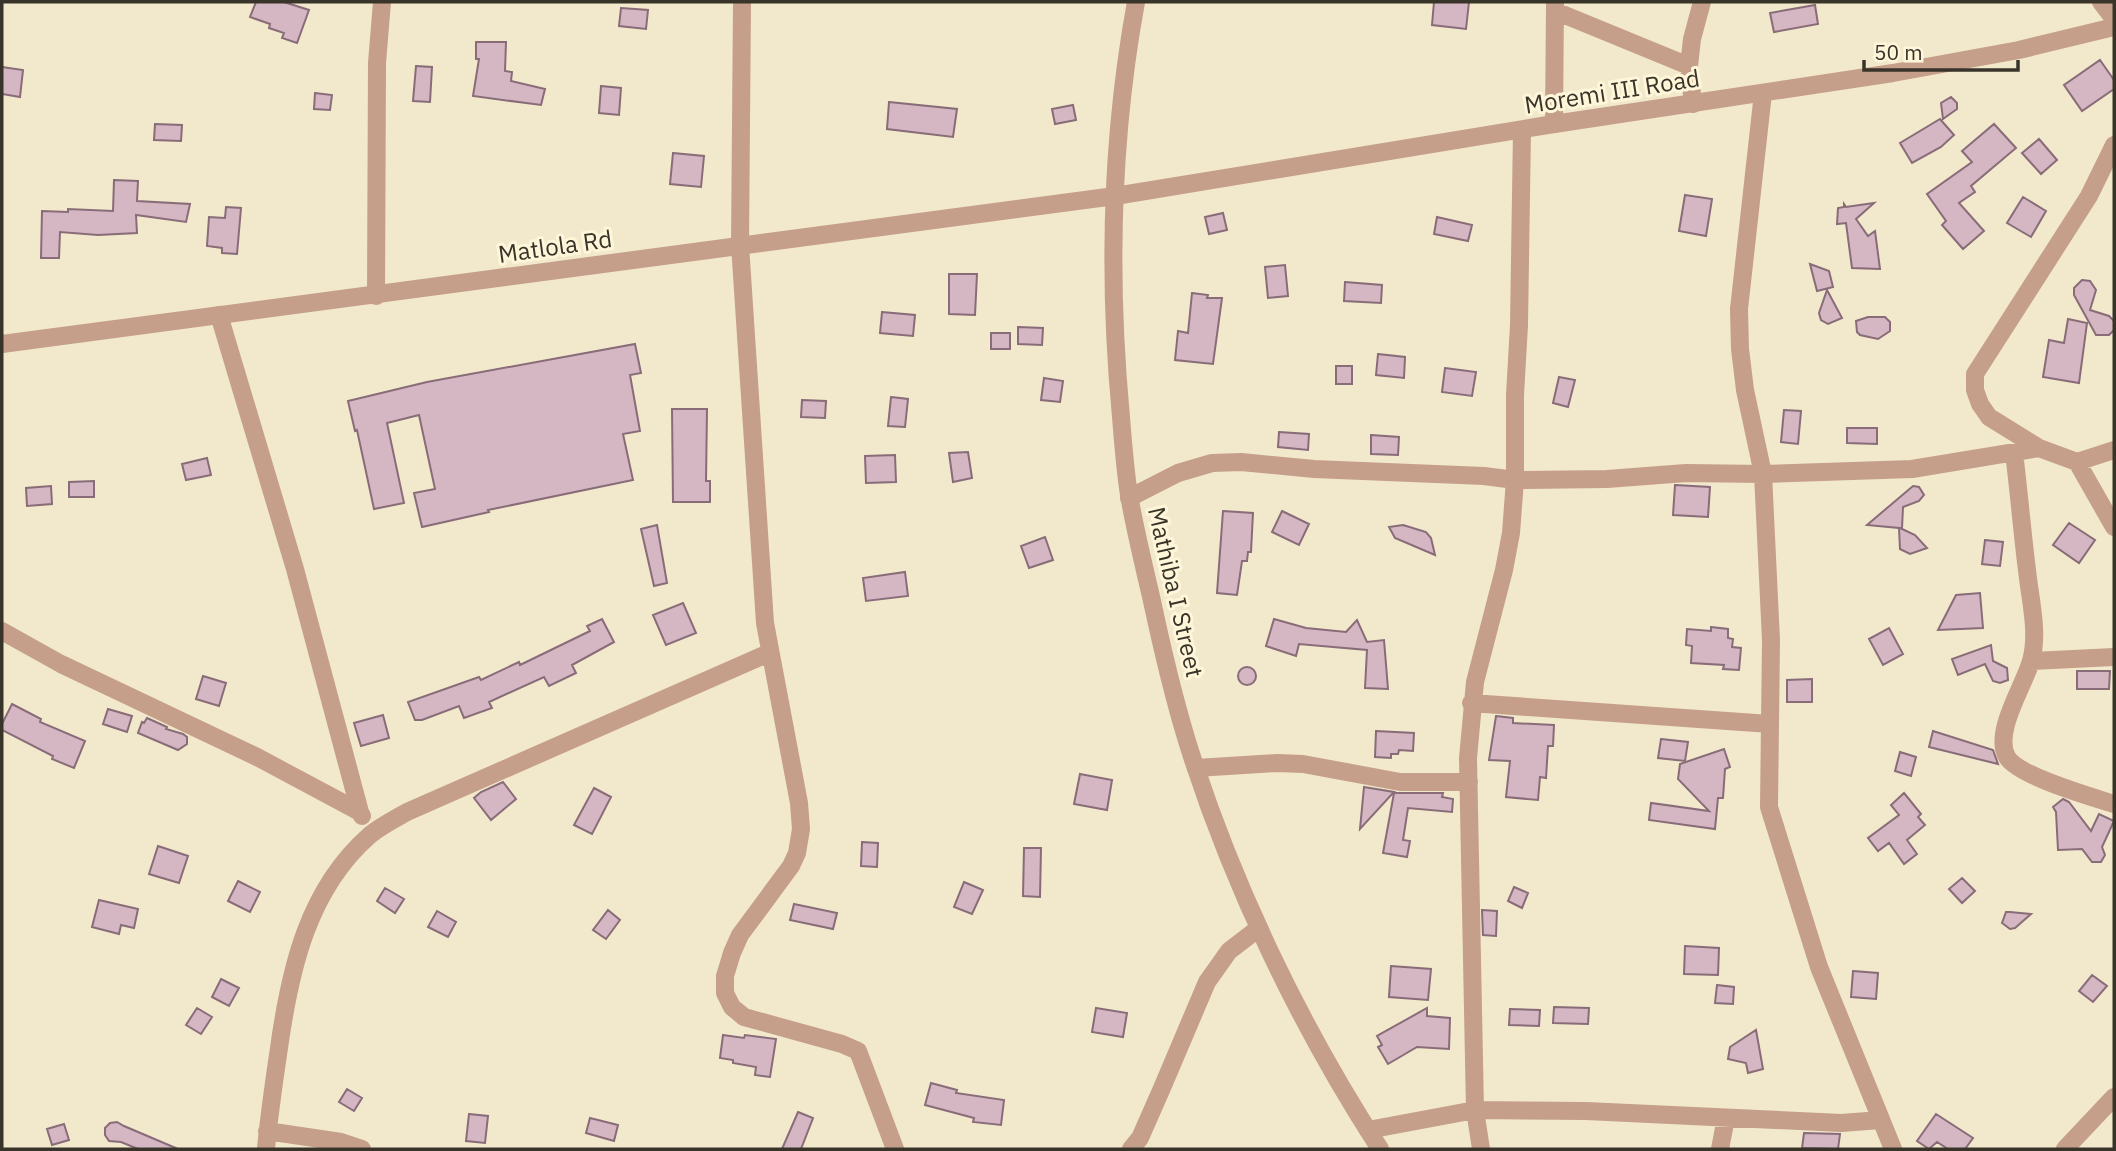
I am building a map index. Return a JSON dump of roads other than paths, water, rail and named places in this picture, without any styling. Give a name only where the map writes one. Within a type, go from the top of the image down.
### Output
[{"type":"street","points":[[376,296],[377,63],[382,2]]},
{"type":"street","points":[[742,2],[740,245],[765,622],[799,803],[800,842],[791,866],[740,935],[725,976],[725,993],[732,1007],[744,1017],[842,1044],[858,1051],[895,1149]]},
{"type":"street","name":"Mathiba I Street","points":[[1136,2],[1129,40],[1115,196],[1113,286],[1117,367],[1129,498],[1161,641],[1196,768],[1227,852],[1259,928],[1336,1077],[1380,1149]]},
{"type":"street","points":[[1693,104],[1689,66],[1692,39],[1702,2]]},
{"type":"street","points":[[2101,2],[2114,19]]},
{"type":"street","points":[[1554,124],[1555,6],[1689,66]]},
{"type":"street","name":"Moremi III Road","points":[[1115,196],[2019,50],[2114,27]]},
{"type":"street","points":[[1763,93],[1739,309],[1745,390],[1763,474],[1771,640],[1769,807],[1819,967],[1892,1149]]},
{"type":"street","points":[[1481,1149],[1475,1111],[1468,758],[1475,682],[1511,533],[1515,480],[1514,395],[1519,325],[1522,130]]},
{"type":"street","points":[[2114,145],[2089,196],[1975,374],[1975,390],[1989,417],[2039,448],[2077,462],[2114,450]]},
{"type":"street","name":"Matlola Rd","points":[[2,344],[1115,196]]},
{"type":"street","points":[[219,316],[295,569],[360,812],[371,835]]},
{"type":"street","points":[[1129,498],[1178,473],[1213,463],[1241,462],[1314,469],[1484,476],[1515,480],[1607,479],[1686,473],[1763,474],[1912,469],[2039,448]]},
{"type":"street","points":[[2014,453],[2034,625],[2031,661],[2013,703],[2003,744],[2008,760],[2022,770],[2114,804]]},
{"type":"street","points":[[2077,462],[2114,527]]},
{"type":"street","points":[[2,631],[61,664],[257,757],[360,812]]},
{"type":"street","points":[[266,1149],[288,987],[300,946],[324,890],[344,862],[371,835],[407,812],[769,653]]},
{"type":"street","points":[[2031,661],[2114,657]]},
{"type":"street","points":[[1471,704],[1770,724]]},
{"type":"street","points":[[1196,768],[1277,762],[1331,767],[1400,782],[1469,782]]},
{"type":"street","points":[[1131,1149],[1140,1138],[1206,982],[1229,951],[1259,928]]},
{"type":"street","points":[[2065,1149],[2114,1097]]},
{"type":"street","points":[[1368,1130],[1475,1111],[1586,1111],[1841,1123],[1881,1120]]},
{"type":"street","points":[[1720,1149],[1726,1118]]},
{"type":"street","points":[[267,1131],[341,1142],[362,1149]]}]
